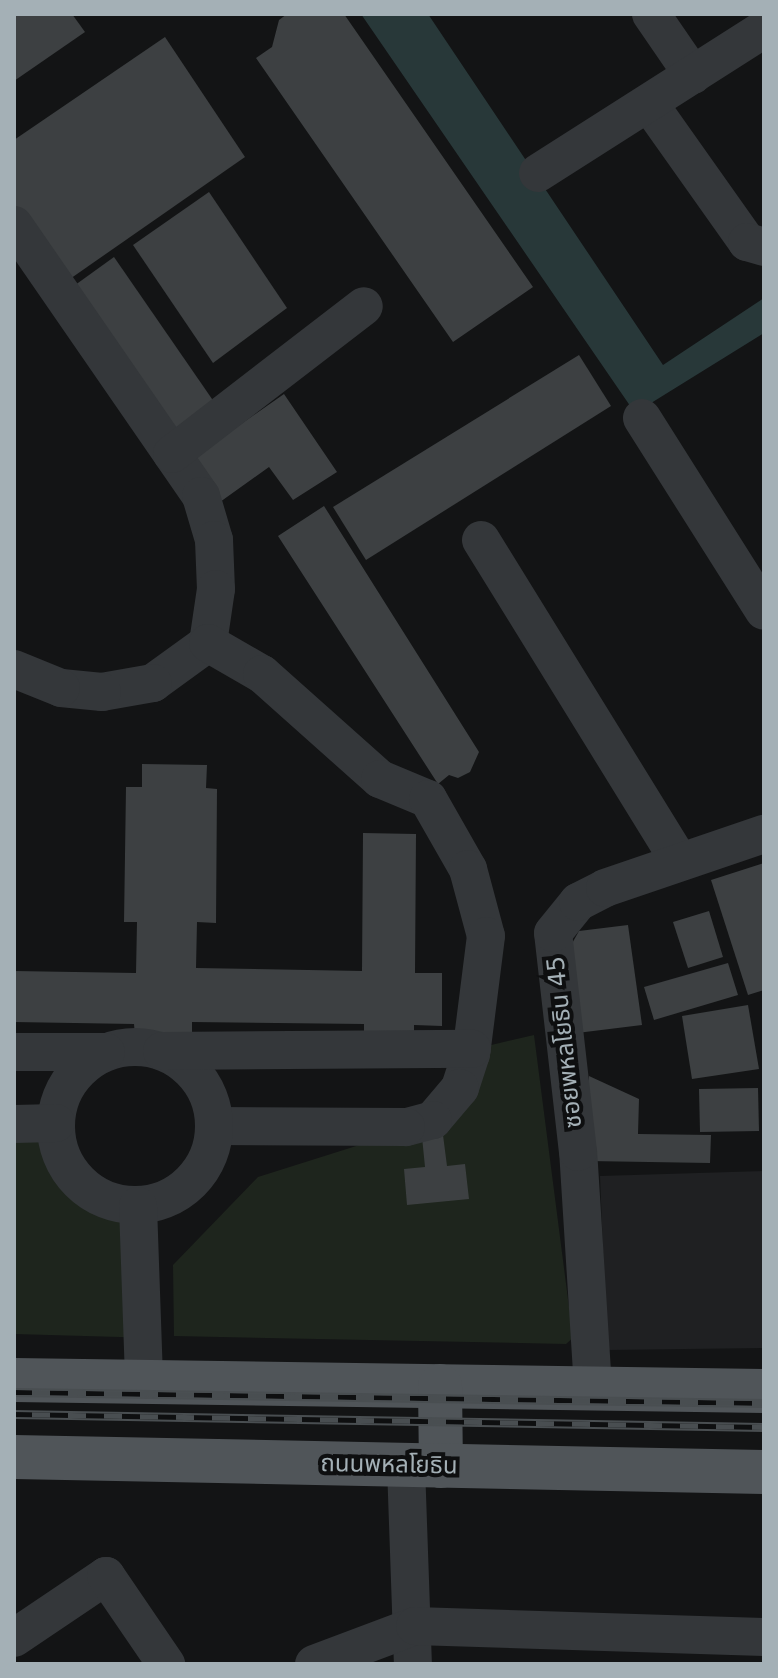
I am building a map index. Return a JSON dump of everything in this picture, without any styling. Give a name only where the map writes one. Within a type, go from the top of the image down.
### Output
[{"type":"main road","points":[[14,1380],[764,1391]]},
{"type":"main road","points":[[423,1466],[440,1386]]},
{"type":"main road","name":"ถนนพหลโยธิน","points":[[14,1457],[764,1472]]},
{"type":"street","points":[[651,14],[693,75]]},
{"type":"street","points":[[538,173],[650,105],[764,29]]},
{"type":"street","points":[[650,105],[747,242],[764,247]]},
{"type":"street","points":[[14,225],[201,496],[214,540],[215,601],[208,643],[153,683],[115,690],[61,688],[15,674]]},
{"type":"street","points":[[172,454],[364,306]]},
{"type":"street","points":[[642,418],[764,611]]},
{"type":"street","points":[[481,540],[679,860]]},
{"type":"street","points":[[208,643],[262,674],[380,779],[428,799],[468,869],[486,936],[472,1049],[460,1088],[433,1120],[406,1127],[215,1126]]},
{"type":"street","name":"ซอยพหลโยธิน 45","points":[[593,1388],[578,1152],[553,933],[578,902],[679,860],[764,834]]},
{"type":"street","points":[[14,1052],[106,1052],[124,1047],[162,1051],[472,1049]]},
{"type":"street","points":[[106,1052],[65,1088],[56,1123],[63,1159],[73,1175],[102,1198],[138,1206],[177,1194],[193,1181],[212,1146],[215,1126],[200,1080],[162,1051]]},
{"type":"street","points":[[14,1124],[56,1123]]},
{"type":"street","points":[[138,1206],[144,1382]]},
{"type":"street","points":[[413,1664],[423,1466]]},
{"type":"street","points":[[14,1638],[106,1576],[166,1664]]},
{"type":"street","points":[[318,1663],[415,1626],[674,1649],[764,1637]]},
{"type":"shaded area","points":[[361,14],[428,14],[663,365],[764,298],[764,333],[635,413]]},
{"type":"shaded area","points":[[534,1035],[573,1338],[566,1344],[174,1336],[173,1265],[258,1177],[372,1141],[442,1131],[487,1046]]},
{"type":"shaded area","points":[[14,1138],[65,1141],[89,1180],[122,1215],[155,1338],[14,1334]]},
{"type":"shaded area","points":[[764,1171],[764,1348],[607,1350],[600,1176]]},
{"type":"building","points":[[14,14],[72,14],[85,32],[14,81]]},
{"type":"building","points":[[287,14],[344,14],[533,287],[453,342],[256,58],[272,47],[279,20]]},
{"type":"building","points":[[165,37],[245,157],[67,281],[14,205],[14,140]]},
{"type":"building","points":[[209,192],[287,308],[213,363],[133,245]]},
{"type":"building","points":[[114,257],[221,412],[179,442],[71,288]]},
{"type":"building","points":[[579,355],[611,406],[366,560],[333,507]]},
{"type":"building","points":[[284,394],[337,472],[293,500],[269,467],[220,502],[191,459]]},
{"type":"building","points":[[324,506],[479,752],[470,772],[458,778],[449,775],[438,784],[278,536]]},
{"type":"building","points":[[142,764],[207,765],[206,788],[217,789],[216,923],[197,922],[196,968],[362,971],[363,833],[416,834],[415,973],[442,973],[442,1026],[414,1025],[414,1036],[364,1035],[364,1024],[192,1022],[192,1037],[135,1036],[134,1024],[14,1022],[14,971],[136,973],[137,922],[124,922],[126,787],[142,787]]},
{"type":"building","points":[[764,863],[764,990],[748,995],[711,880]]},
{"type":"building","points":[[709,911],[723,957],[688,968],[673,922]]},
{"type":"building","points":[[628,925],[642,1025],[577,1033],[566,954],[579,931]]},
{"type":"building","points":[[728,963],[738,995],[654,1020],[644,987]]},
{"type":"building","points":[[748,1005],[759,1069],[692,1079],[682,1016]]},
{"type":"building","points":[[589,1076],[639,1099],[638,1134],[711,1135],[710,1163],[588,1161]]},
{"type":"building","points":[[758,1088],[759,1131],[700,1132],[699,1089]]},
{"type":"building","points":[[443,1135],[447,1166],[465,1164],[469,1199],[407,1205],[404,1169],[425,1167],[422,1137]]},
{"type":"railway","points":[[14,1392],[764,1403]]},
{"type":"railway","points":[[14,1414],[764,1427]]}]
